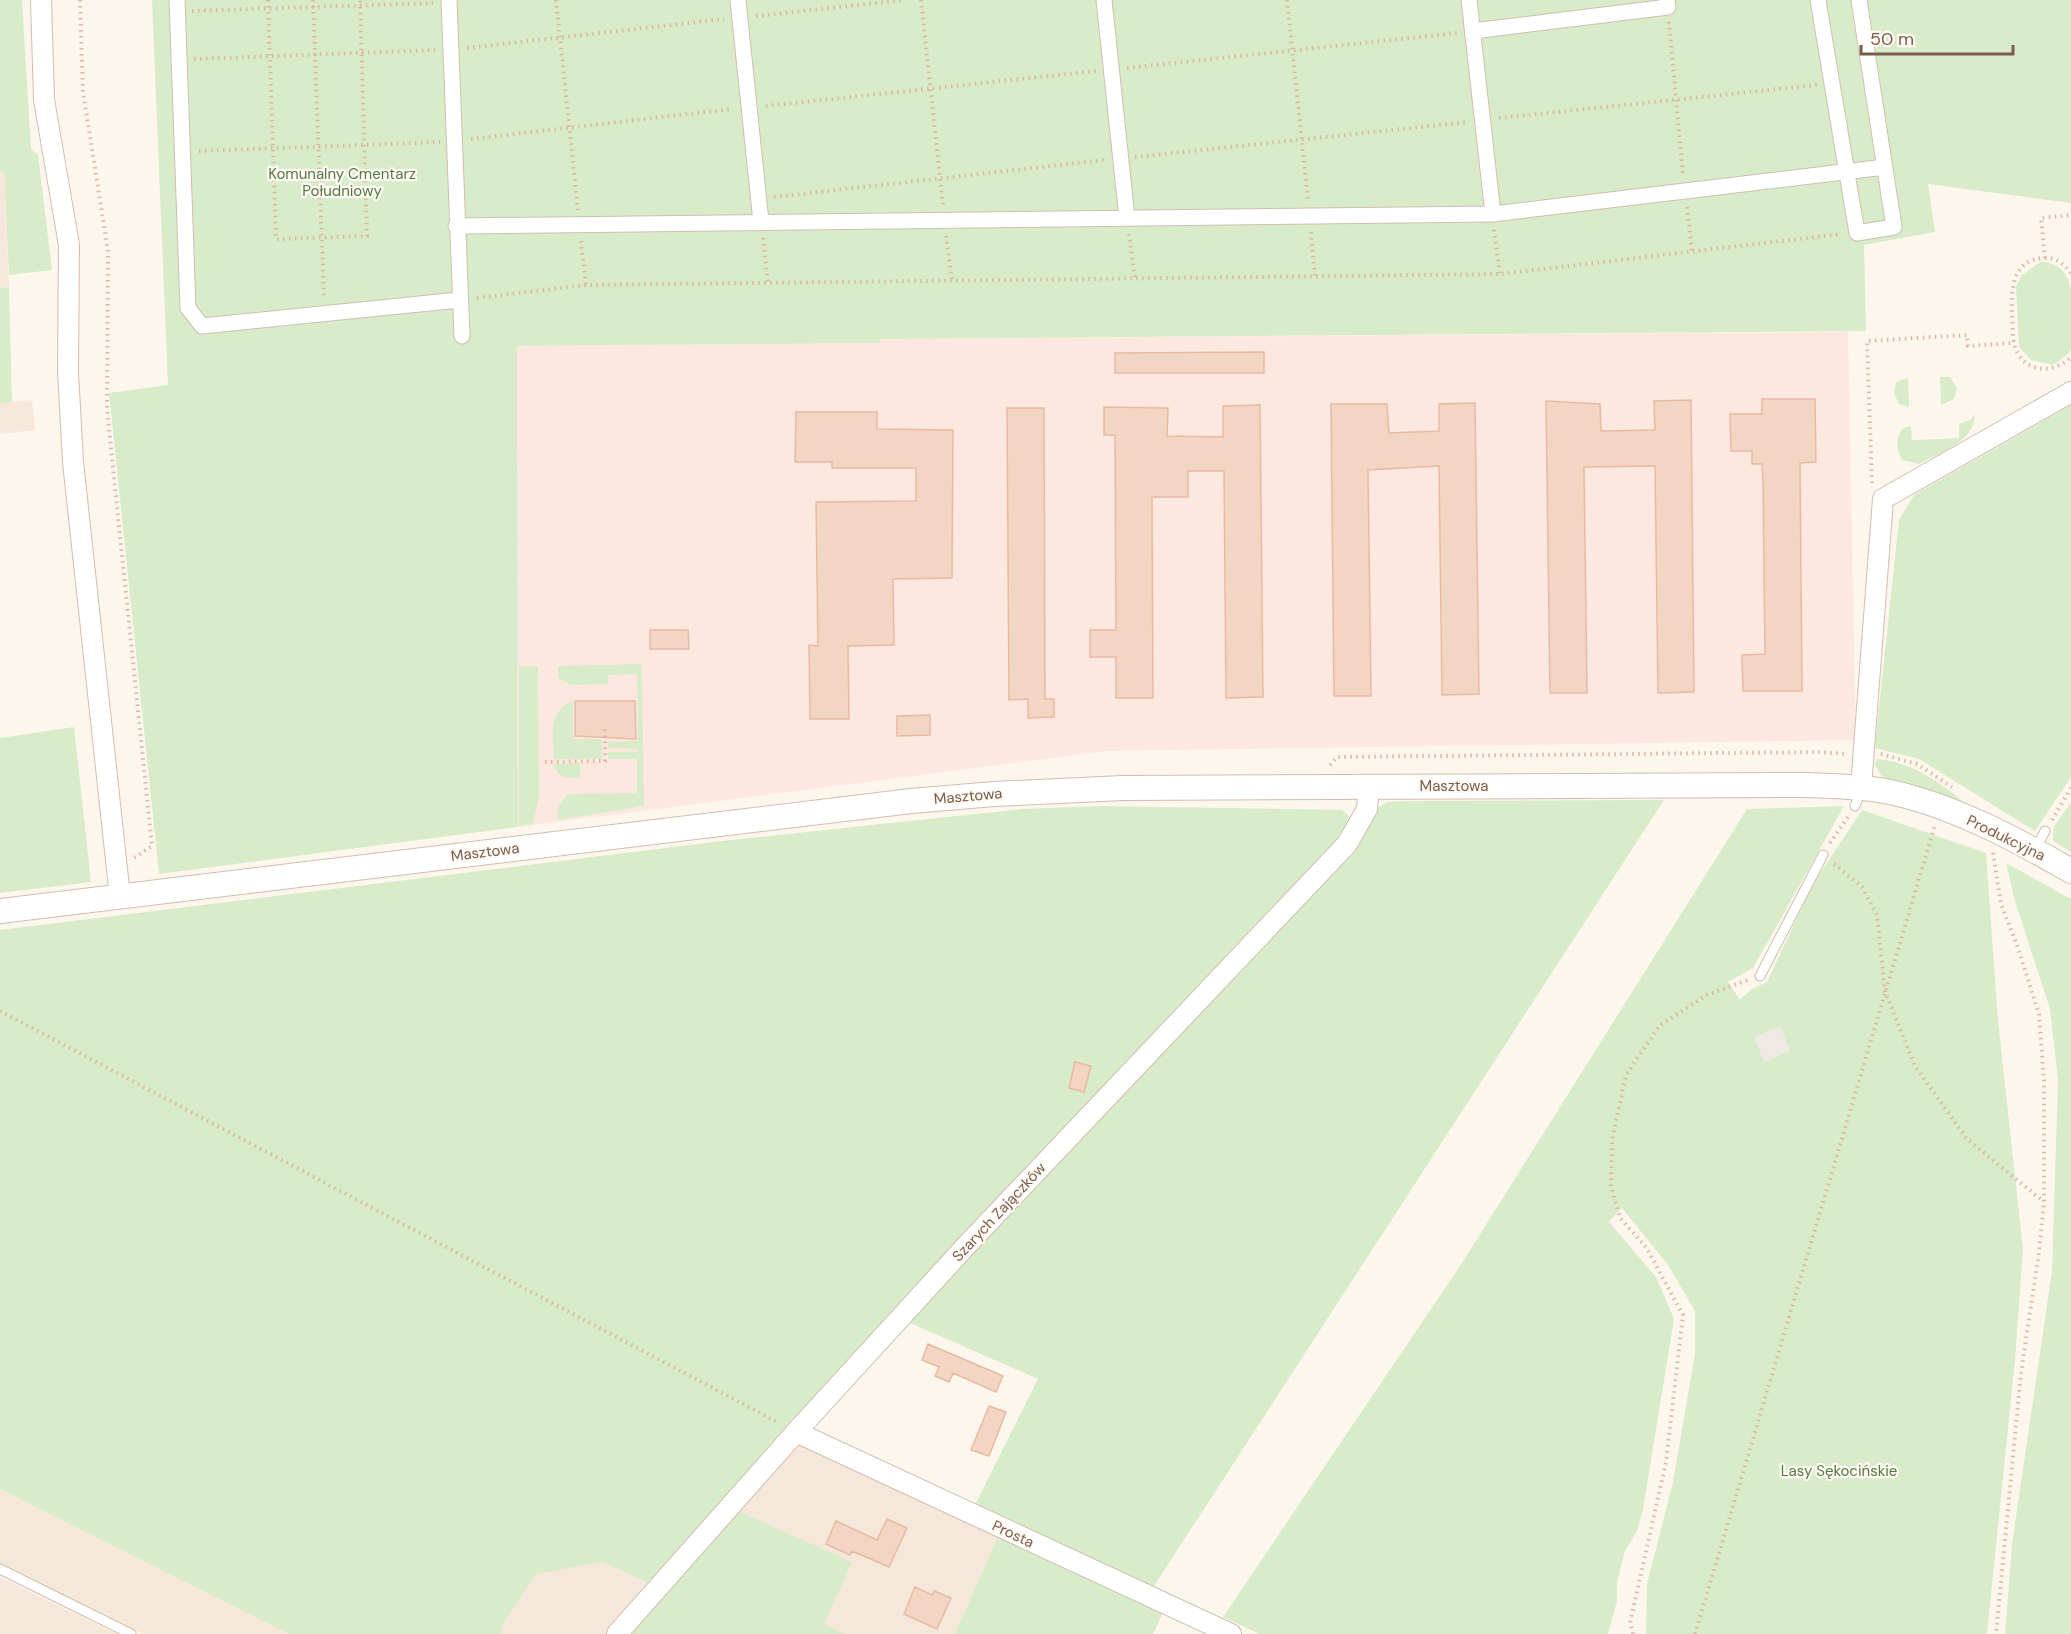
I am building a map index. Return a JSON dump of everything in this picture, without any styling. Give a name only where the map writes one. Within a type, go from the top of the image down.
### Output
[{"type":"street","points":[[41,0],[44,100],[69,245],[68,372],[73,462],[120,897]]},
{"type":"street","points":[[738,0],[761,222]]},
{"type":"street","points":[[1104,0],[1127,218]]},
{"type":"street","points":[[1469,0],[1492,214]]},
{"type":"street","points":[[1818,0],[1857,233],[1894,227],[1859,0]]},
{"type":"street","points":[[449,1],[462,336]]},
{"type":"street","points":[[1473,31],[1667,4]]},
{"type":"street","points":[[177,6],[188,308],[202,327],[459,300]]},
{"type":"street","points":[[456,226],[1492,214],[1885,167]]},
{"type":"street","points":[[1858,797],[1866,754],[1883,500],[2071,392]]},
{"type":"street","name":"Masztowa","points":[[0,911],[970,796],[1123,788],[1806,784],[1858,797],[1917,799],[1940,807]]},
{"type":"street","name":"Szarych Zajączków","points":[[617,1634],[796,1432],[965,1247],[1347,844],[1367,809],[1369,787]]},
{"type":"street","name":"Produkcyjna","points":[[1940,807],[1989,828],[2040,840],[2071,871]]},
{"type":"street","name":"Prosta","points":[[796,1432],[1231,1634]]},
{"type":"lane","points":[[1760,976],[1823,855]]},
{"type":"lane","points":[[0,1569],[132,1634]]},
{"type":"path","points":[[80,0],[83,92],[108,251],[106,409],[152,846],[117,867]]},
{"type":"path","points":[[268,0],[276,239],[367,236],[360,0]]},
{"type":"path","points":[[313,0],[324,314]]},
{"type":"path","points":[[556,0],[586,285]]},
{"type":"path","points":[[178,59],[451,50],[904,0]]},
{"type":"path","points":[[921,0],[952,280]]},
{"type":"path","points":[[1287,0],[1315,276]]},
{"type":"path","points":[[177,6],[268,8],[449,1]]},
{"type":"path","points":[[1667,4],[1692,251]]},
{"type":"path","points":[[182,151],[454,141],[750,107],[1473,31]]},
{"type":"path","points":[[759,198],[1832,84]]},
{"type":"path","points":[[1492,214],[1500,274]]},
{"type":"path","points":[[2045,258],[2041,218],[2071,215]]},
{"type":"path","points":[[1127,218],[1135,278]]},
{"type":"path","points":[[761,222],[768,282]]},
{"type":"path","points":[[459,300],[586,285],[1500,274],[1857,233]]},
{"type":"path","points":[[2071,273],[2065,264],[2045,258],[2035,258],[2022,266],[2013,279],[2011,295],[2014,343],[2020,357],[2032,367],[2047,370],[2062,366],[2071,357]]},
{"type":"path","points":[[1873,488],[1867,341],[1967,335],[1968,346],[2014,343]]},
{"type":"path","points":[[545,762],[605,761],[605,729]]},
{"type":"path","points":[[1327,770],[1337,757],[1820,752],[1866,754]]},
{"type":"path","points":[[2040,840],[2071,788]]},
{"type":"path","points":[[1858,797],[1823,855],[1862,887],[1877,915],[1885,992],[1915,1066],[1967,1139],[2044,1202]]},
{"type":"path","points":[[1695,1634],[1940,807]]},
{"type":"path","points":[[1989,828],[2001,904],[2019,948],[2039,1014],[2044,1082],[2044,1202],[2021,1373],[1996,1634]]},
{"type":"path","points":[[1634,1634],[1630,1623],[1666,1462],[1683,1315],[1646,1247],[1620,1218],[1611,1186],[1614,1129],[1626,1075],[1660,1025],[1707,995],[1760,976]]},
{"type":"path","points":[[0,1011],[796,1432]]},
{"type":"shaded area","points":[[0,171],[4,171],[9,287],[0,288]]},
{"type":"shaded area","points":[[1848,332],[1856,740],[1108,751],[518,827],[517,346],[879,343],[880,339]]},
{"type":"shaded area","points":[[32,400],[35,430],[0,434],[0,403]]},
{"type":"shaded area","points":[[1780,1026],[1790,1051],[1764,1062],[1753,1037]]},
{"type":"shaded area","points":[[796,1444],[998,1536],[955,1634],[845,1634],[823,1624],[736,1510]]},
{"type":"shaded area","points":[[0,1489],[289,1634],[143,1634],[0,1564]]},
{"type":"shaded area","points":[[603,1562],[648,1583],[606,1634],[500,1634],[503,1624],[536,1574]]},
{"type":"shaded area","points":[[0,1577],[117,1634],[0,1634]]},
{"type":"green space","points":[[0,0],[22,0],[31,149],[38,155],[52,270],[9,275],[4,171],[0,171]]},
{"type":"green space","name":"Komunalny Cmentarz Południowy","points":[[152,0],[2071,0],[2071,203],[1928,184],[1935,232],[1864,245],[1866,331],[881,339],[880,343],[517,346],[518,827],[159,874],[109,393],[168,385]]},
{"type":"green space","points":[[2040,262],[2052,264],[2061,269],[2071,290],[2071,349],[2067,355],[2053,365],[2031,360],[2019,347],[2016,287],[2021,276]]},
{"type":"green space","points":[[9,287],[12,402],[0,403],[0,288]]},
{"type":"green space","points":[[1940,377],[1950,377],[1957,388],[1954,399],[1941,405]]},
{"type":"green space","points":[[1908,378],[1909,407],[1899,404],[1894,393],[1896,382]]},
{"type":"green space","points":[[2071,405],[2071,777],[2035,831],[1919,759],[1875,748],[1876,736],[1899,520],[1914,495]]},
{"type":"green space","points":[[1975,414],[1969,432],[1955,445],[1919,464],[1902,460],[1897,443],[1903,428],[1911,426],[1912,440],[1959,438],[1959,424],[1970,420]]},
{"type":"green space","points":[[642,664],[644,806],[558,820],[557,809],[567,794],[637,793],[637,759],[608,759],[608,752],[637,752],[638,749],[608,748],[608,742],[638,741],[637,674],[608,675],[608,684],[571,685],[558,678],[558,666]]},
{"type":"green space","points":[[519,666],[538,666],[539,797],[533,824],[519,826]]},
{"type":"green space","points":[[573,701],[573,739],[602,739],[602,759],[554,759],[553,725],[555,717],[565,705]]},
{"type":"green space","points":[[74,727],[91,882],[0,893],[0,738]]},
{"type":"green space","points":[[1876,759],[1901,764],[1923,773],[1963,801],[1882,777],[1875,765]]},
{"type":"green space","points":[[580,763],[580,778],[567,778],[560,775],[554,764]]},
{"type":"green space","points":[[1664,800],[1154,1586],[974,1507],[1038,1379],[908,1322],[1347,856],[1376,809],[1387,802],[1409,801]]},
{"type":"green space","points":[[2071,802],[2071,852],[2053,841],[2054,827]]},
{"type":"green space","points":[[1102,806],[1342,810],[1349,816],[1339,841],[988,1208],[648,1583],[603,1562],[536,1574],[503,1624],[500,1634],[289,1634],[0,1489],[0,930],[722,841],[1023,809]]},
{"type":"green space","name":"Lasy Sękocińskie","points":[[1844,806],[1753,968],[1728,982],[1740,1000],[1752,989],[1767,982],[1813,884],[1862,810],[1986,853],[1998,1021],[2023,1249],[2015,1360],[1987,1634],[1646,1634],[1647,1584],[1673,1482],[1695,1354],[1695,1311],[1668,1265],[1622,1208],[1609,1222],[1656,1277],[1674,1319],[1643,1509],[1637,1531],[1625,1551],[1617,1582],[1617,1601],[1608,1634],[1260,1634],[1223,1617],[1462,1263],[1747,809]],"holes":[[[1780,1026],[1790,1051],[1764,1062],[1754,1037]]]},
{"type":"green space","points":[[2006,863],[2071,899],[2071,1634],[2005,1634],[2012,1544],[2052,1271],[2058,1080],[2050,1009],[2015,901]]},
{"type":"green space","points":[[736,1510],[852,1562],[824,1624],[845,1634],[626,1634]]},
{"type":"green space","points":[[998,1536],[1164,1611],[1153,1634],[955,1634]]},
{"type":"building","points":[[1264,352],[1264,373],[1115,373],[1115,353]]},
{"type":"building","points":[[1762,399],[1815,399],[1816,462],[1800,463],[1802,691],[1743,691],[1742,655],[1765,654],[1763,483],[1762,464],[1752,464],[1752,451],[1731,451],[1730,414],[1762,414]]},
{"type":"building","points":[[1691,400],[1694,692],[1658,693],[1655,466],[1584,467],[1587,693],[1550,693],[1546,401],[1600,404],[1601,431],[1655,430],[1654,401]]},
{"type":"building","points":[[1475,403],[1479,694],[1442,695],[1439,466],[1368,470],[1371,696],[1334,696],[1331,404],[1387,404],[1389,433],[1439,431],[1439,404]]},
{"type":"building","points":[[1260,405],[1263,697],[1226,698],[1224,471],[1188,471],[1188,497],[1152,497],[1153,698],[1116,698],[1116,657],[1090,657],[1090,630],[1116,630],[1115,435],[1104,435],[1104,407],[1168,408],[1167,436],[1223,437],[1223,406]]},
{"type":"building","points":[[1007,408],[1044,408],[1045,699],[1054,699],[1054,717],[1028,718],[1028,699],[1009,700]]},
{"type":"building","points":[[796,412],[877,412],[877,429],[953,430],[952,578],[893,579],[894,645],[848,646],[849,719],[810,719],[809,645],[818,646],[816,502],[916,501],[916,468],[832,468],[832,462],[795,462]]},
{"type":"building","points":[[650,630],[688,630],[689,649],[650,649]]},
{"type":"building","points":[[575,701],[635,701],[636,739],[575,736]]},
{"type":"building","points":[[930,715],[930,735],[897,736],[897,716]]},
{"type":"building","points":[[1075,1062],[1091,1066],[1084,1092],[1069,1088]]},
{"type":"building","points":[[928,1344],[1003,1376],[996,1392],[953,1373],[949,1382],[935,1376],[939,1367],[922,1360]]},
{"type":"building","points":[[989,1406],[1006,1412],[989,1456],[971,1450]]},
{"type":"building","points":[[887,1519],[907,1528],[889,1567],[852,1551],[850,1555],[826,1544],[836,1521],[877,1540]]},
{"type":"building","points":[[915,1587],[932,1595],[934,1591],[951,1598],[937,1629],[904,1614]]}]
